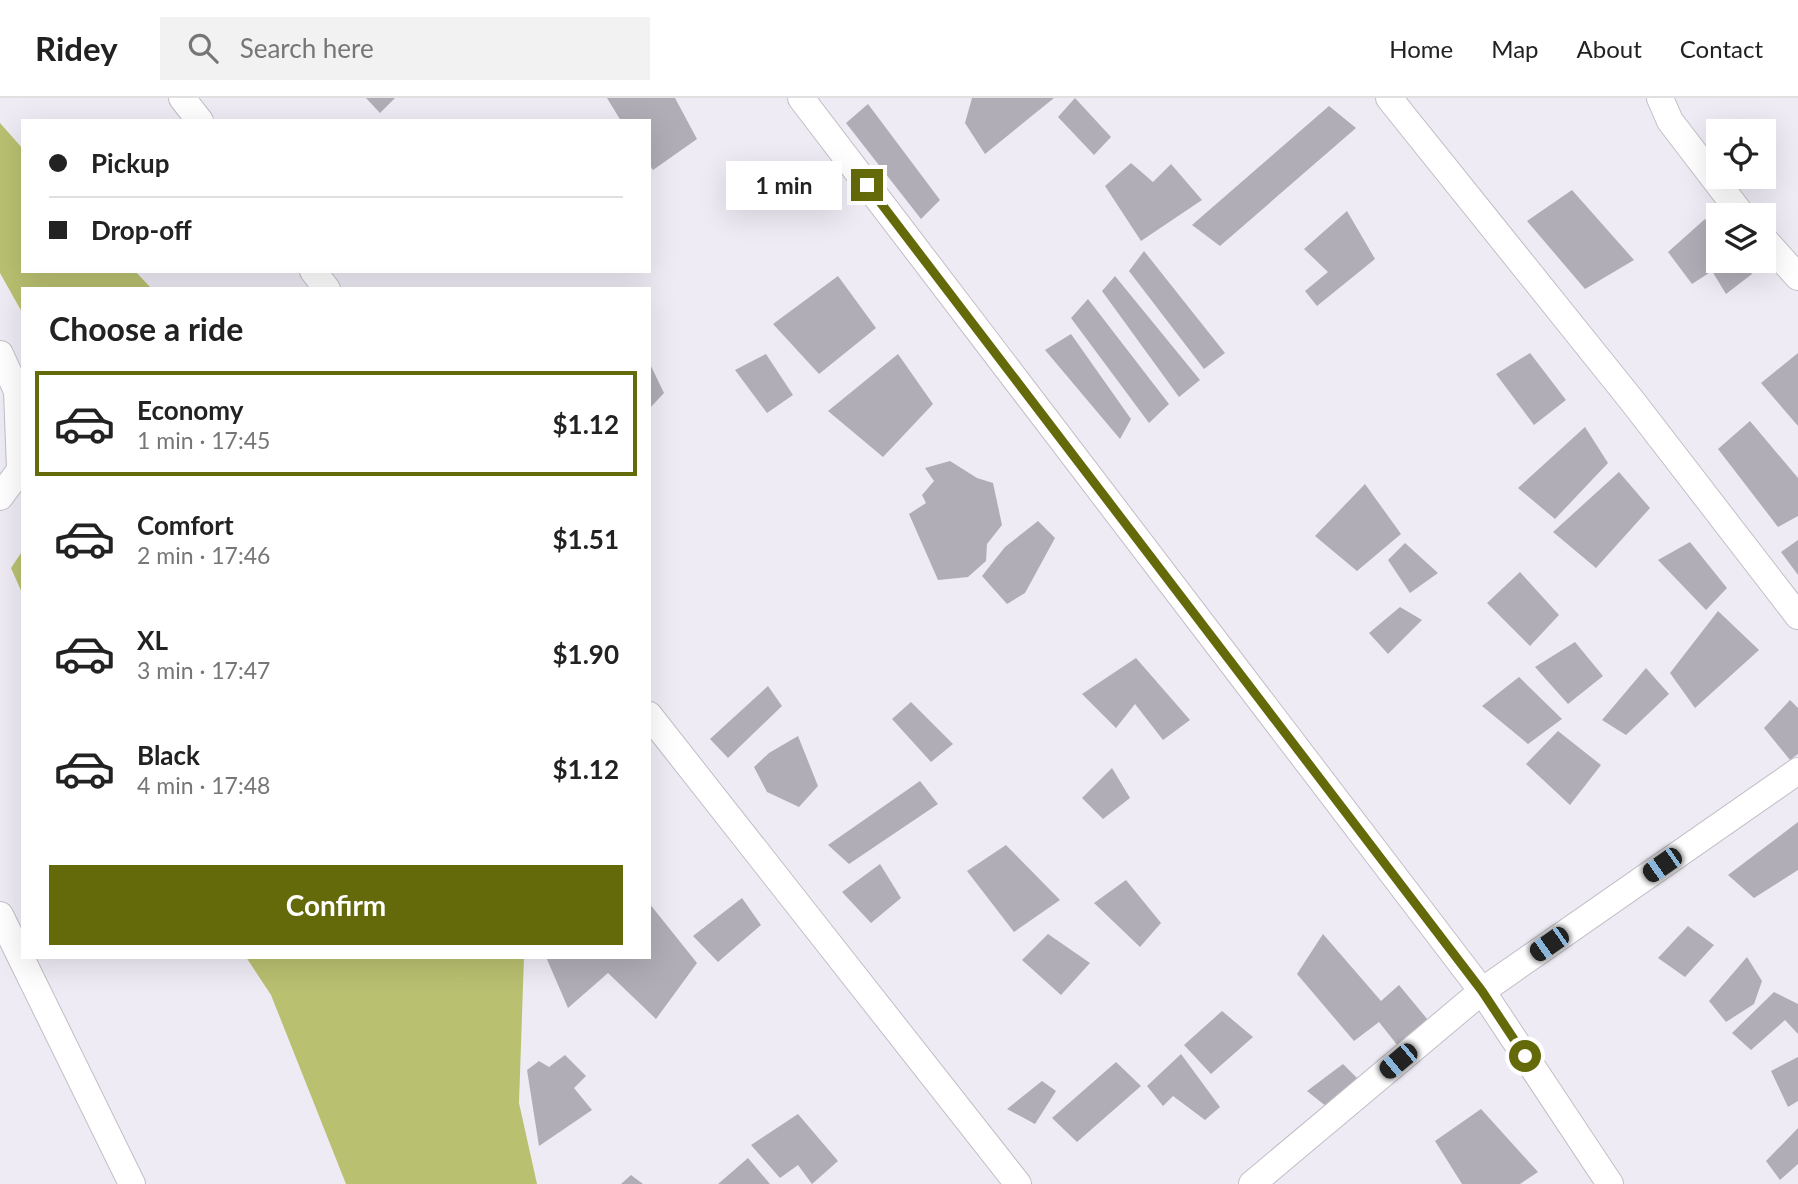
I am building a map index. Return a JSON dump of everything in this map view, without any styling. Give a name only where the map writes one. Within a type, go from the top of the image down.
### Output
[{"type":"street","points":[[183,98],[199,119]]},
{"type":"street","points":[[801,98],[1482,991],[1610,1184]]},
{"type":"street","points":[[1389,98],[1633,402],[1798,615]]},
{"type":"street","points":[[1660,98],[1670,121],[1733,203]]},
{"type":"street","points":[[1776,252],[1798,276]]},
{"type":"street","points":[[315,273],[325,287]]},
{"type":"street","points":[[0,354],[17,391],[20,470],[0,498]]},
{"type":"street","points":[[651,718],[1018,1184]]},
{"type":"street","points":[[1252,1184],[1482,991],[1798,771]]},
{"type":"street","points":[[0,915],[21,958]]},
{"type":"street","points":[[22,959],[132,1184]]},
{"type":"green space","points":[[0,123],[21,147],[21,273],[137,273],[150,287],[21,287],[21,310],[0,273]]},
{"type":"green space","points":[[21,553],[21,590],[11,568]]},
{"type":"green space","points":[[247,959],[524,959],[519,1103],[537,1184],[346,1184],[271,995]]},
{"type":"building","points":[[366,98],[395,98],[380,113]]},
{"type":"building","points":[[607,98],[675,98],[697,139],[653,170],[651,119],[620,119]]},
{"type":"building","points":[[972,98],[1054,98],[985,154],[965,123]]},
{"type":"building","points":[[1075,98],[1111,137],[1094,155],[1058,117]]},
{"type":"building","points":[[868,104],[940,200],[921,219],[846,123]]},
{"type":"building","points":[[1329,106],[1356,128],[1220,246],[1192,225]]},
{"type":"building","points":[[1131,163],[1153,182],[1171,164],[1202,200],[1141,241],[1105,186]]},
{"type":"building","points":[[1572,190],[1634,260],[1585,289],[1527,221]]},
{"type":"building","points":[[1347,211],[1375,259],[1317,306],[1305,291],[1328,272],[1304,249]]},
{"type":"building","points":[[1705,219],[1706,273],[1709,273],[1692,284],[1668,252]]},
{"type":"building","points":[[1144,251],[1225,353],[1204,369],[1129,271]]},
{"type":"building","points":[[1713,273],[1752,274],[1726,294]]},
{"type":"building","points":[[838,276],[876,328],[819,374],[773,324]]},
{"type":"building","points":[[1115,276],[1200,380],[1179,397],[1102,291]]},
{"type":"building","points":[[1088,299],[1169,404],[1149,423],[1071,318]]},
{"type":"building","points":[[1071,334],[1131,419],[1120,439],[1045,350]]},
{"type":"building","points":[[1530,353],[1566,400],[1534,425],[1496,374]]},
{"type":"building","points":[[1798,353],[1798,426],[1761,383]]},
{"type":"building","points":[[766,354],[793,395],[767,413],[735,370]]},
{"type":"building","points":[[898,354],[933,404],[883,457],[828,411]]},
{"type":"building","points":[[651,366],[664,393],[651,407]]},
{"type":"building","points":[[1750,421],[1798,478],[1798,516],[1778,527],[1718,449]]},
{"type":"building","points":[[1585,427],[1608,463],[1555,519],[1518,488]]},
{"type":"building","points":[[950,461],[977,478],[993,483],[1002,525],[987,544],[986,561],[968,577],[938,580],[909,514],[926,503],[922,495],[934,481],[925,468]]},
{"type":"building","points":[[1619,472],[1650,508],[1596,568],[1553,532]]},
{"type":"building","points":[[1365,484],[1401,534],[1357,571],[1315,536]]},
{"type":"building","points":[[1038,521],[1055,538],[1025,593],[1007,604],[982,576],[1005,547]]},
{"type":"building","points":[[1798,540],[1798,575],[1781,552]]},
{"type":"building","points":[[1690,542],[1727,588],[1706,610],[1658,560]]},
{"type":"building","points":[[1405,543],[1438,573],[1410,593],[1388,560]]},
{"type":"building","points":[[1520,572],[1559,615],[1530,646],[1487,603]]},
{"type":"building","points":[[1400,607],[1422,620],[1388,654],[1369,633]]},
{"type":"building","points":[[1718,611],[1759,650],[1695,708],[1670,673]]},
{"type":"building","points":[[1575,642],[1603,676],[1568,704],[1535,667]]},
{"type":"building","points":[[1136,658],[1190,720],[1163,740],[1135,704],[1116,728],[1082,694]]},
{"type":"building","points":[[1646,668],[1669,694],[1626,735],[1602,720]]},
{"type":"building","points":[[1519,677],[1562,719],[1528,744],[1482,706]]},
{"type":"building","points":[[768,686],[782,706],[728,758],[710,739]]},
{"type":"building","points":[[1790,700],[1798,708],[1798,754],[1790,760],[1764,728]]},
{"type":"building","points":[[911,702],[953,744],[931,762],[892,719]]},
{"type":"building","points":[[1558,731],[1601,765],[1570,805],[1526,764]]},
{"type":"building","points":[[798,736],[818,786],[799,807],[767,792],[754,767],[769,753]]},
{"type":"building","points":[[1112,768],[1130,798],[1103,819],[1082,798]]},
{"type":"building","points":[[920,781],[938,804],[849,864],[828,845]]},
{"type":"building","points":[[1798,822],[1798,870],[1754,898],[1728,875]]},
{"type":"building","points":[[1006,845],[1060,900],[1014,932],[967,871]]},
{"type":"building","points":[[880,864],[901,898],[871,923],[842,892]]},
{"type":"building","points":[[1126,880],[1161,923],[1140,947],[1094,903]]},
{"type":"building","points":[[742,898],[761,925],[718,962],[693,936]]},
{"type":"building","points":[[651,906],[697,963],[656,1019],[608,973],[568,1008],[547,959],[651,959]]},
{"type":"building","points":[[1688,926],[1714,945],[1685,977],[1658,958]]},
{"type":"building","points":[[1048,934],[1090,963],[1061,995],[1022,960]]},
{"type":"building","points":[[1323,934],[1381,1001],[1399,985],[1428,1020],[1398,1046],[1379,1022],[1354,1041],[1297,974]]},
{"type":"building","points":[[1747,957],[1762,981],[1754,1004],[1726,1022],[1709,1001]]},
{"type":"building","points":[[1774,992],[1798,1004],[1798,1034],[1785,1020],[1751,1050],[1732,1033]]},
{"type":"building","points":[[1222,1011],[1253,1037],[1211,1074],[1184,1045]]},
{"type":"building","points":[[1181,1054],[1220,1107],[1205,1120],[1173,1096],[1163,1106],[1147,1086]]},
{"type":"building","points":[[565,1055],[586,1076],[574,1088],[592,1110],[539,1146],[527,1070],[539,1061],[549,1067]]},
{"type":"building","points":[[1798,1057],[1798,1101],[1788,1107],[1771,1071]]},
{"type":"building","points":[[1116,1062],[1141,1086],[1077,1142],[1052,1118]]},
{"type":"building","points":[[1343,1064],[1360,1081],[1327,1107],[1307,1091]]},
{"type":"building","points":[[1042,1081],[1056,1091],[1035,1124],[1007,1109]]},
{"type":"building","points":[[1481,1109],[1538,1172],[1520,1184],[1462,1184],[1435,1141]]},
{"type":"building","points":[[798,1114],[838,1161],[812,1184],[798,1165],[780,1178],[751,1145]]},
{"type":"building","points":[[1798,1128],[1798,1164],[1780,1180],[1766,1161]]},
{"type":"building","points":[[748,1158],[770,1184],[718,1184]]},
{"type":"building","points":[[631,1175],[643,1184],[621,1184]]},
{"type":"waterway","points":[[458,959],[467,1074],[482,1184]]},
{"type":"route","points":[[867,185],[1482,991],[1525,1056]]}]
